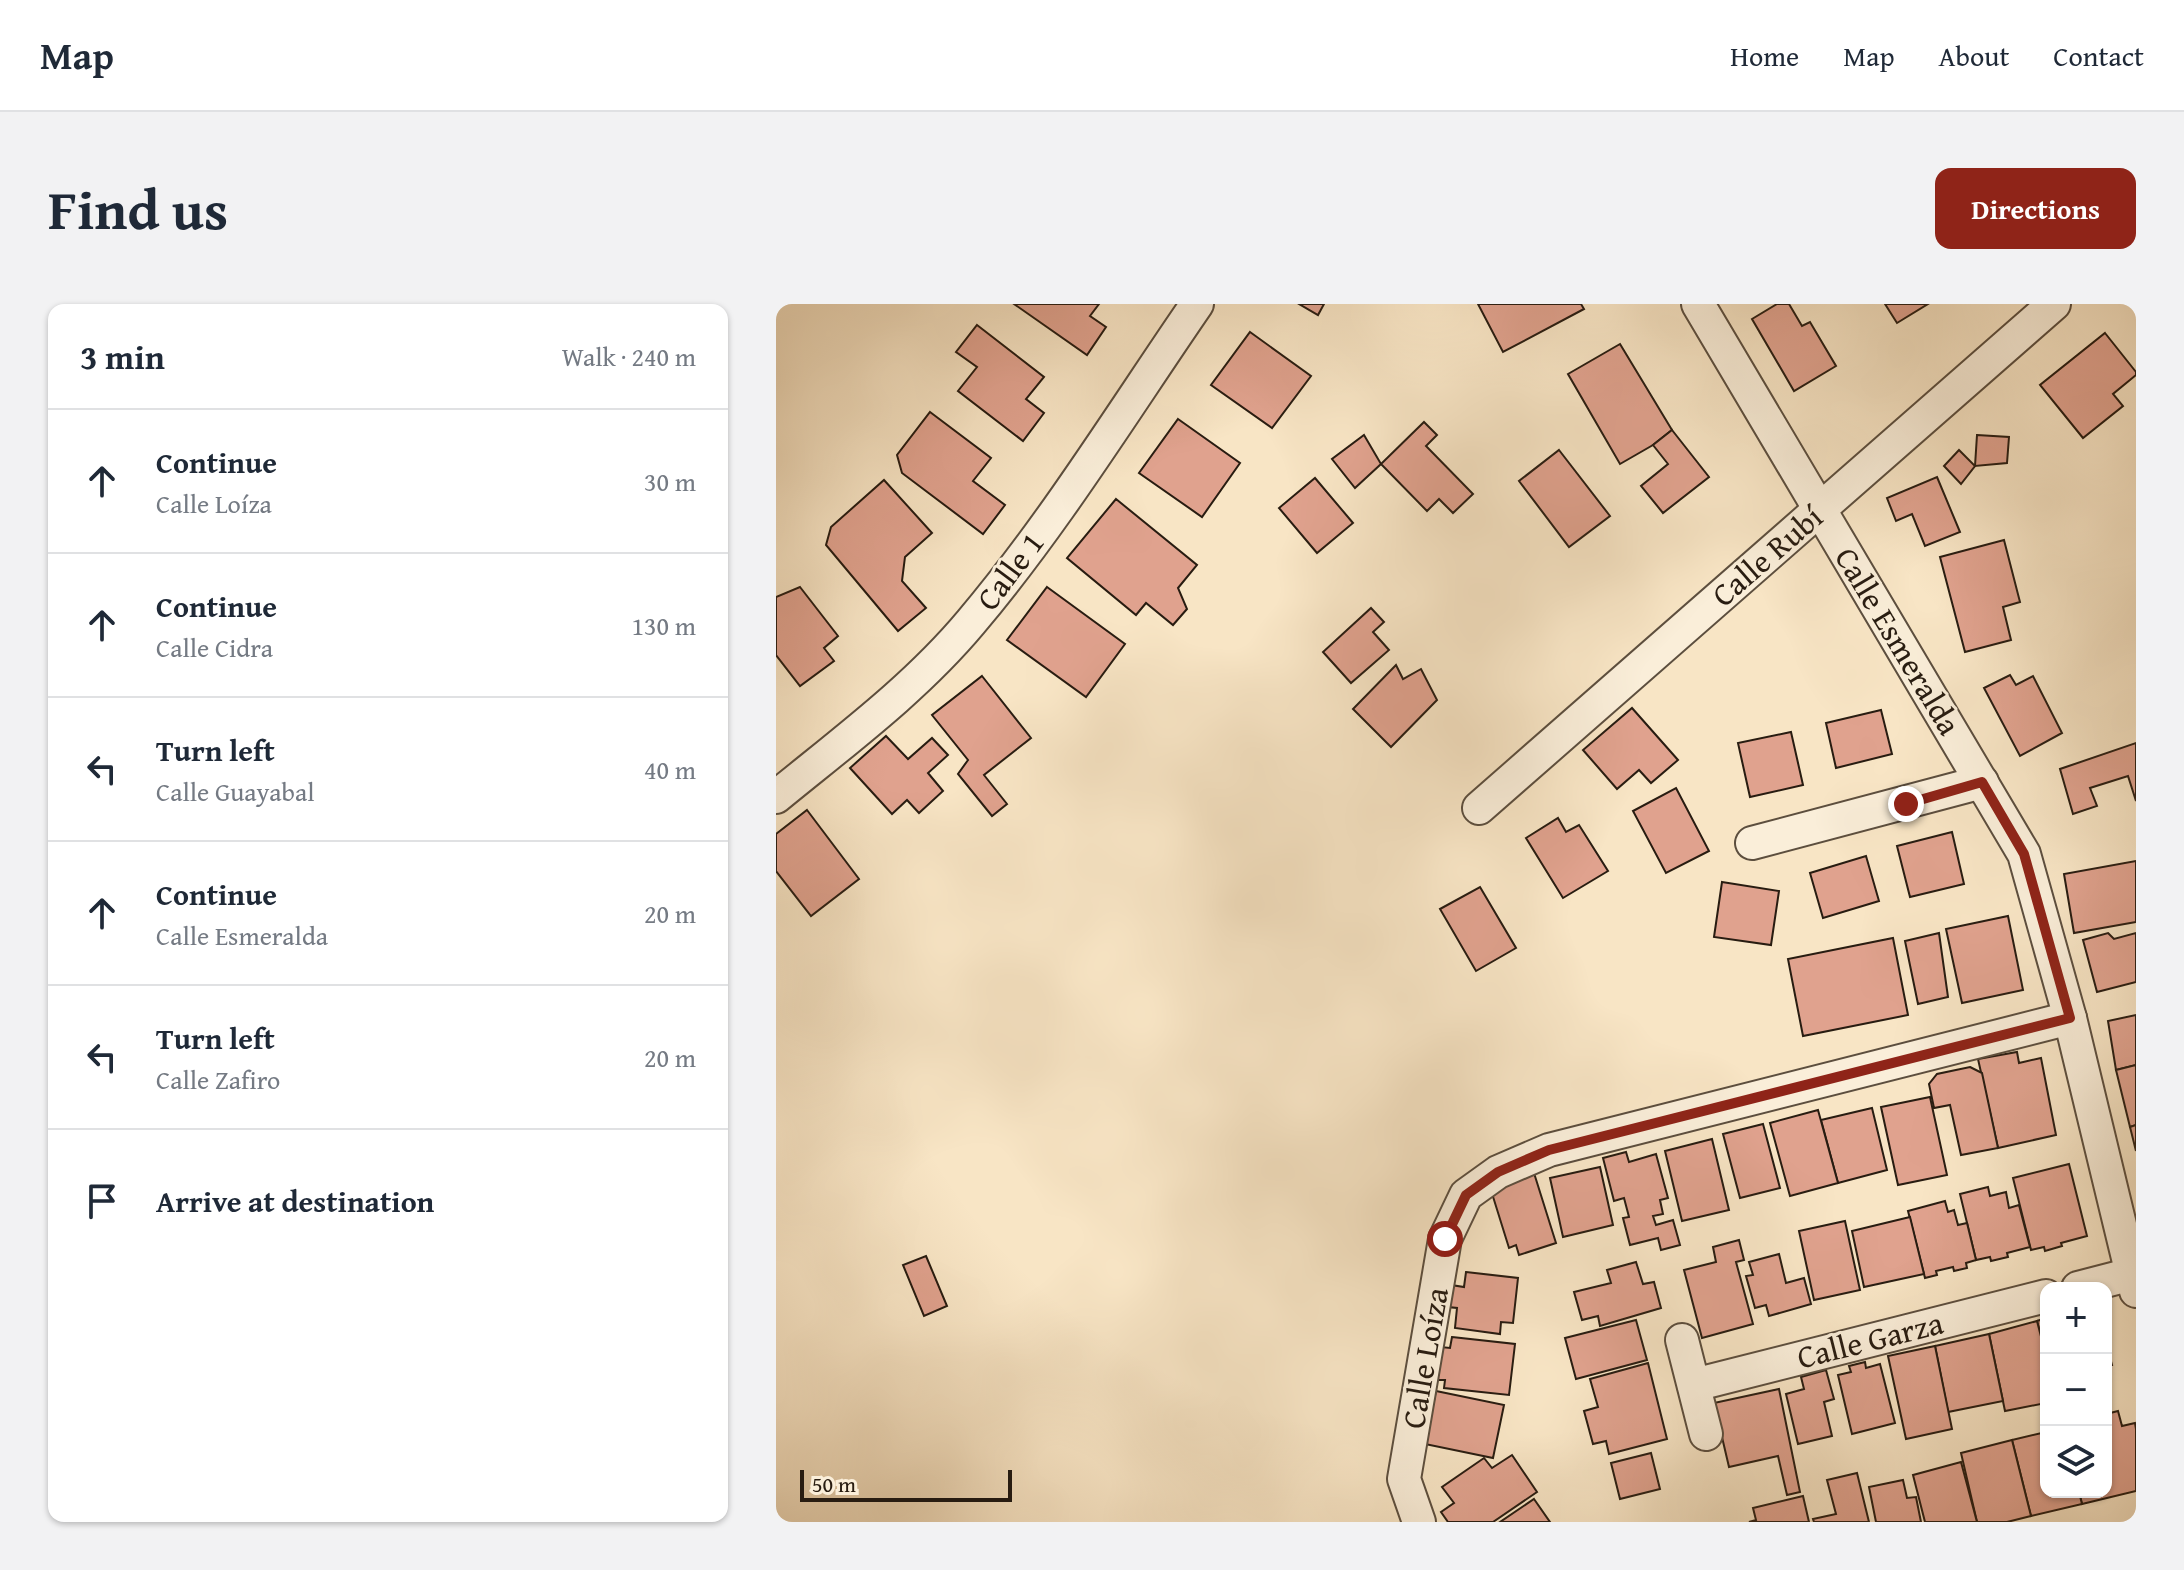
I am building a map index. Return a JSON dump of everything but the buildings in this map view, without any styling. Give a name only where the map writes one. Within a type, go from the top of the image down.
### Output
[{"type":"street","name":"Calle 1","points":[[776,797],[906,691],[971,623],[1039,533],[1197,304]]},
{"type":"street","name":"Calle Esmeralda","points":[[1698,304],[2024,854],[2070,1018],[2134,1283]]},
{"type":"street","name":"Calle Rubí","points":[[1479,808],[1821,510],[2037,310]]},
{"type":"street","points":[[1752,843],[1982,782]]},
{"type":"street","name":"Calle Loíza","points":[[1419,1522],[1404,1479],[1445,1239],[1466,1195],[1498,1172],[1549,1150],[2070,1018]]},
{"type":"street","points":[[2112,1285],[2134,1283]]},
{"type":"street","name":"Calle Garza","points":[[1694,1385],[2040,1298]]},
{"type":"street","points":[[1682,1340],[1706,1434]]},
{"type":"route","points":[[1445,1239],[1466,1195],[1498,1172],[1549,1150],[2070,1018],[2024,854],[1982,782],[1906,804]]}]
